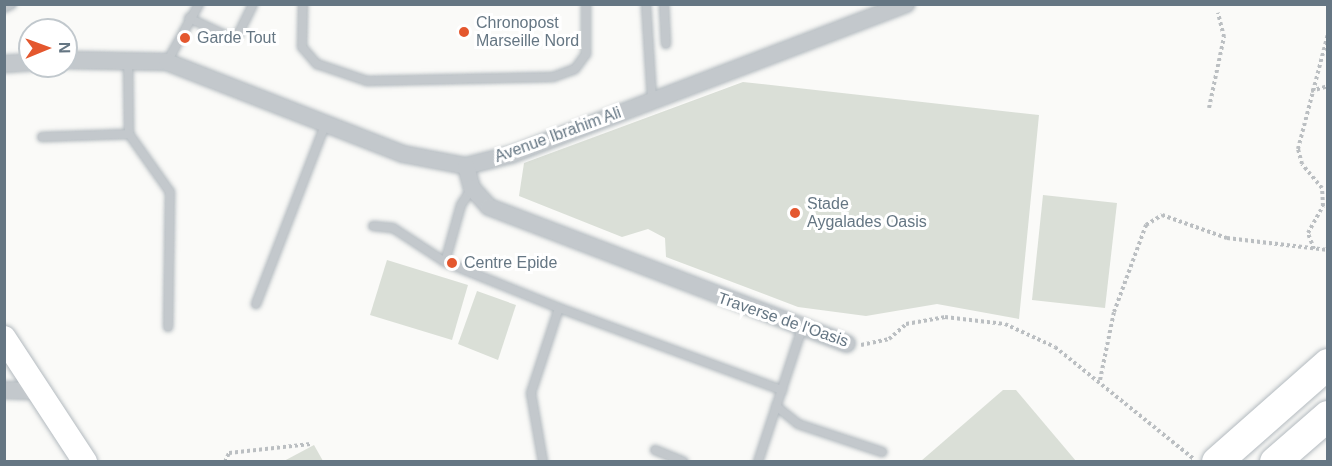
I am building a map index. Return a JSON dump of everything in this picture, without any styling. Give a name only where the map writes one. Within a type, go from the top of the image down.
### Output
[{"type":"highway","points":[[1227,453],[1328,364]]},
{"type":"highway","points":[[1275,462],[1328,416]]},
{"type":"main road","points":[[4,338],[64,426],[85,462]]},
{"type":"main road","points":[[64,426],[75,462]]},
{"type":"street","name":"Avenue Ibrahim Ali","points":[[78,60],[128,59],[167,62],[403,154],[466,165],[513,154],[906,4]]},
{"type":"street","points":[[466,165],[472,188]]},
{"type":"street","name":"Traverse de l'Oasis","points":[[472,188],[489,207],[847,344]]},
{"type":"street","points":[[4,390],[41,391]]},
{"type":"lane","points":[[4,8],[12,4]]},
{"type":"lane","points":[[167,62],[189,18],[199,4]]},
{"type":"lane","points":[[189,18],[229,37],[238,34],[252,4]]},
{"type":"lane","points":[[303,4],[302,47],[317,64],[367,81],[553,77],[574,69],[586,54],[586,4]]},
{"type":"lane","points":[[646,4],[652,100]]},
{"type":"lane","points":[[664,4],[666,44]]},
{"type":"lane","points":[[128,59],[129,134],[170,192],[168,327]]},
{"type":"lane","points":[[256,304],[326,123]]},
{"type":"lane","points":[[42,137],[129,134]]},
{"type":"lane","points":[[445,262],[461,205],[472,188]]},
{"type":"lane","points":[[374,226],[393,228],[445,262],[559,308],[782,390]]},
{"type":"lane","points":[[543,462],[531,393],[559,308]]},
{"type":"lane","points":[[758,462],[802,328]]},
{"type":"lane","points":[[776,406],[798,424],[882,452]]},
{"type":"lane","points":[[655,450],[684,462]]},
{"type":"path","points":[[1209,108],[1224,37],[1218,13]]},
{"type":"path","points":[[1314,249],[1308,233],[1323,206],[1322,188],[1302,164],[1298,149],[1311,91],[1328,33]]},
{"type":"path","points":[[1311,91],[1328,86]]},
{"type":"path","points":[[1100,380],[1114,312],[1146,225],[1162,215],[1227,238],[1328,250]]},
{"type":"path","name":"Traverse de l'Oasis","points":[[847,344],[866,346],[889,339],[906,324],[970,318],[1036,336],[1100,380],[1197,462]]},
{"type":"path","points":[[225,462],[229,453],[311,444]]},
{"type":"shaded area","name":"Stade Aygalades Oasis","points":[[743,82],[1039,115],[1019,319],[937,304],[866,316],[798,307],[666,257],[665,238],[648,229],[622,237],[519,196],[524,163]]},
{"type":"shaded area","points":[[1043,195],[1117,203],[1105,308],[1032,300]]},
{"type":"shaded area","points":[[387,260],[468,285],[452,340],[370,315]]},
{"type":"shaded area","points":[[477,291],[516,305],[498,360],[458,344]]},
{"type":"shaded area","points":[[1003,390],[1016,390],[1076,461],[921,461]]},
{"type":"shaded area","points":[[314,445],[323,461],[284,461]]},
{"type":"place","name":"Chronopost Marseille Nord","points":[[464,32]]},
{"type":"place","name":"Garde Tout","points":[[185,38]]},
{"type":"place","name":"Stade Aygalades Oasis","points":[[795,213]]},
{"type":"place","name":"Centre Epide","points":[[452,263]]}]
